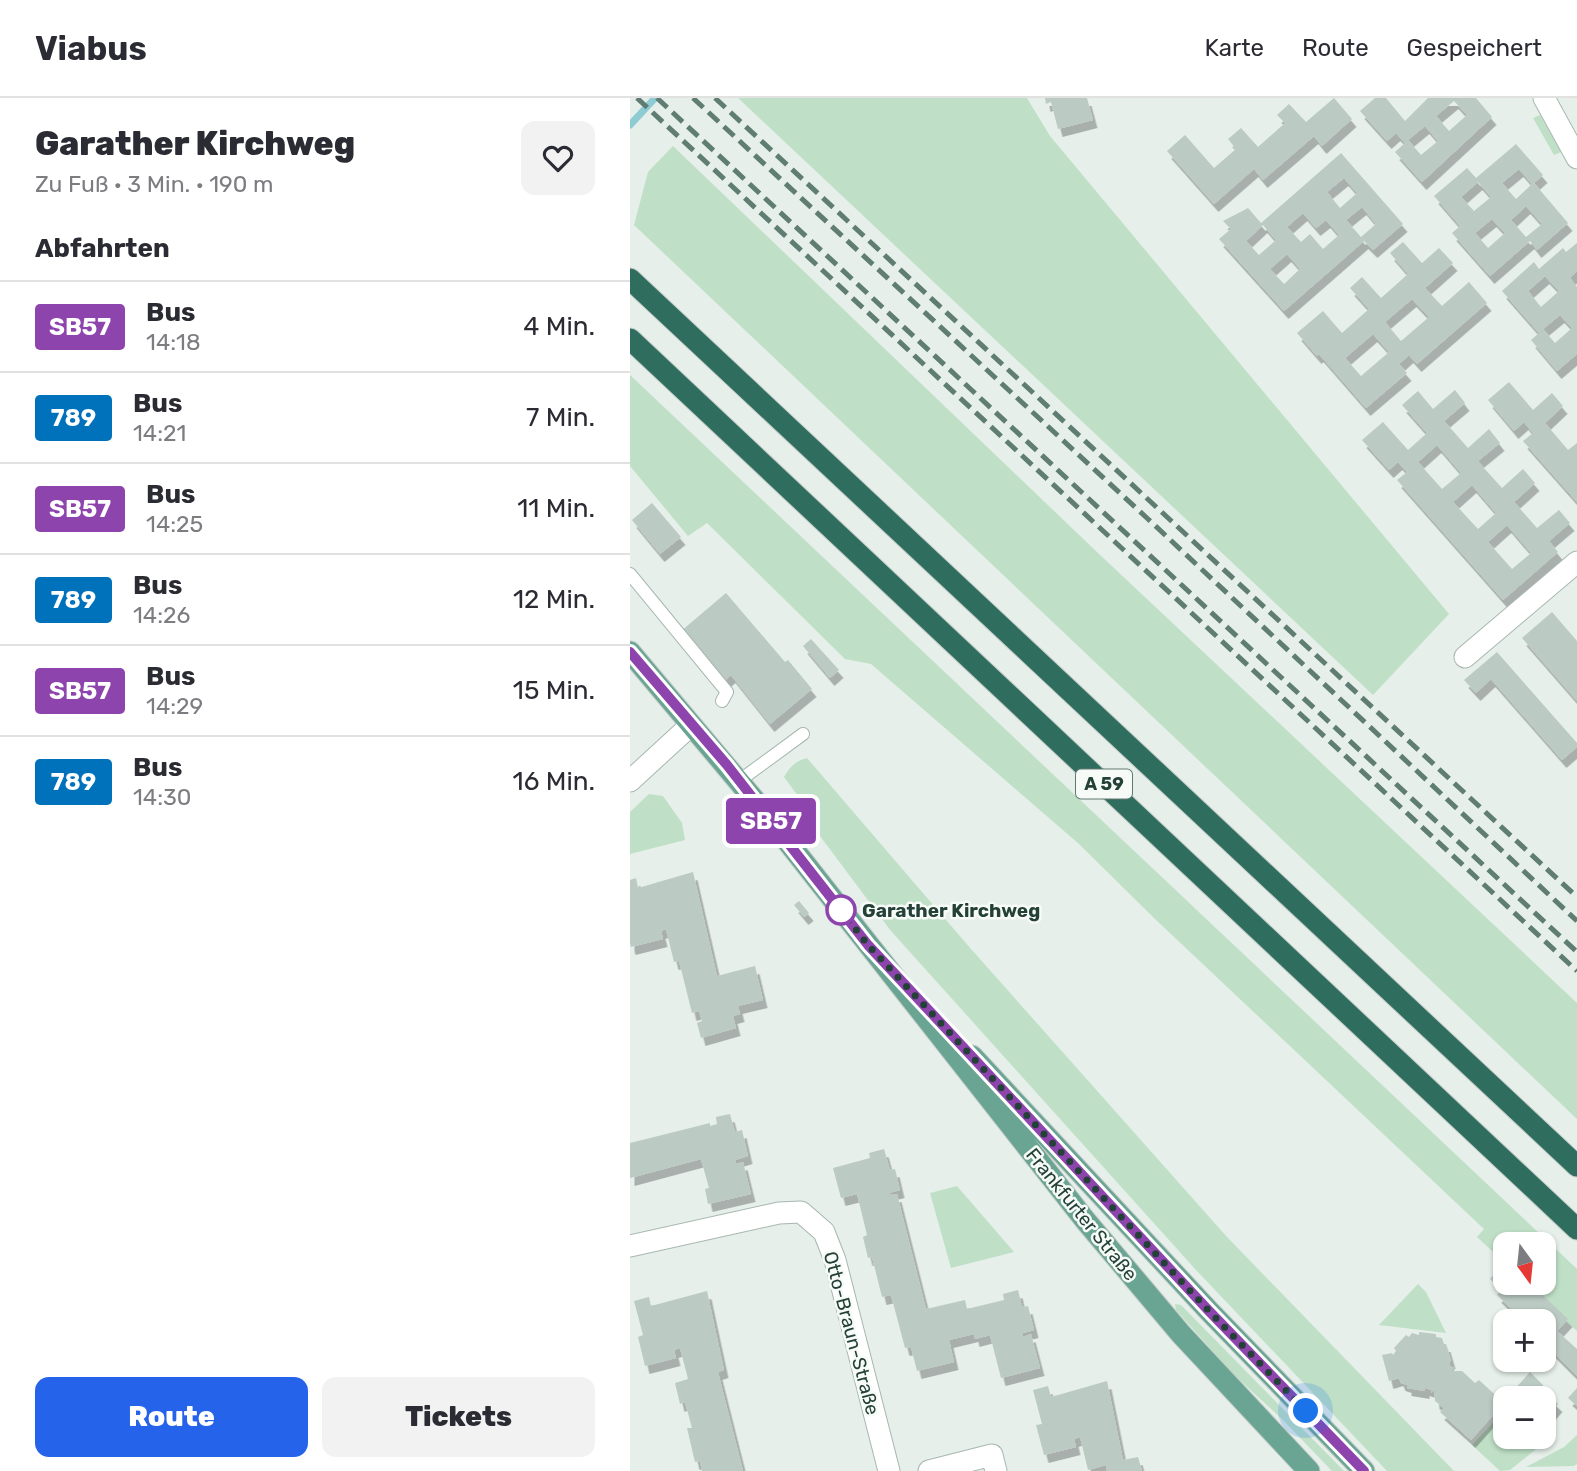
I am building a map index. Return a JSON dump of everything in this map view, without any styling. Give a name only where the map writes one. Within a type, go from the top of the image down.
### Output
[{"type":"highway","name":"A 59","points":[[635,284],[1577,1166]]},
{"type":"highway","name":"A 59","points":[[630,339],[1577,1229]]},
{"type":"main road","name":"Frankfurter Straße","points":[[630,652],[739,781],[1085,1220],[1234,1393],[1309,1471]]},
{"type":"main road","name":"Frankfurter Straße","points":[[868,945],[1209,1311],[1364,1471]]},
{"type":"street","points":[[1544,98],[1577,158]]},
{"type":"street","points":[[1465,657],[1577,562]]},
{"type":"street","points":[[630,781],[691,725]]},
{"type":"street","name":"Otto-Braun-Straße","points":[[630,1246],[779,1213],[801,1212],[824,1232],[835,1260],[889,1471]]},
{"type":"street","points":[[929,1471],[992,1455],[996,1471]]},
{"type":"lane","points":[[630,574],[727,692],[722,701]]},
{"type":"lane","points":[[739,781],[803,734]]},
{"type":"green space","points":[[738,98],[1027,98],[1050,136],[1449,614],[1373,695]]},
{"type":"green space","points":[[1540,115],[1561,152],[1554,155],[1533,118]]},
{"type":"green space","points":[[673,146],[1098,553],[1577,1003],[1577,1119],[634,225],[648,172]]},
{"type":"green space","points":[[630,375],[1538,1232],[1493,1232],[1493,1252],[1477,1237],[1484,1229],[1079,844],[871,664],[845,659],[707,523],[688,536],[630,466]]},
{"type":"green space","points":[[807,758],[971,949],[1227,1237],[1454,1471],[1387,1471],[1196,1270],[891,931],[814,828],[815,819],[784,777],[793,765]]},
{"type":"green space","points":[[649,794],[663,796],[682,823],[685,840],[630,854],[630,812]]},
{"type":"green space","points":[[957,1186],[1014,1252],[951,1268],[930,1193]]},
{"type":"green space","points":[[1556,1249],[1577,1269],[1577,1331],[1539,1295],[1556,1295]]},
{"type":"green space","points":[[1418,1284],[1426,1292],[1446,1333],[1379,1325]]},
{"type":"green space","points":[[1175,1304],[1181,1305],[1344,1471],[1332,1471],[1282,1419],[1233,1374],[1176,1310]]},
{"type":"green space","points":[[1493,1423],[1493,1449],[1536,1449],[1510,1470],[1500,1471],[1472,1445]]},
{"type":"green space","points":[[1577,1435],[1577,1464],[1574,1466],[1526,1467],[1564,1447]]},
{"type":"building","points":[[1045,98],[1087,98],[1093,120],[1058,129],[1051,102],[1046,104]]},
{"type":"building","points":[[1334,98],[1352,119],[1322,146],[1314,136],[1263,180],[1254,169],[1214,204],[1167,151],[1185,135],[1214,168],[1236,149],[1228,139],[1241,128],[1258,147],[1285,123],[1277,115],[1289,104],[1306,122]]},
{"type":"building","points":[[1375,98],[1386,98],[1405,121],[1428,98],[1476,98],[1492,117],[1422,182],[1395,152],[1405,143],[1396,133],[1387,141],[1360,111]],"holes":[[[1454,101],[1467,115],[1449,131],[1436,116]],[[1425,126],[1438,141],[1421,155],[1408,140]]]},
{"type":"building","points":[[1516,144],[1543,175],[1534,183],[1568,223],[1537,250],[1530,241],[1490,276],[1452,233],[1460,226],[1434,196],[1467,168],[1476,178]],"holes":[[[1519,169],[1532,184],[1516,199],[1502,183]],[[1478,182],[1491,197],[1474,211],[1461,197]],[[1526,206],[1542,224],[1526,237],[1511,220]],[[1492,219],[1505,233],[1488,248],[1475,233]]]},
{"type":"building","points":[[1341,153],[1403,224],[1373,250],[1364,241],[1284,311],[1219,239],[1231,229],[1223,221],[1248,208],[1261,223]],"holes":[[[1344,178],[1357,193],[1340,208],[1327,192]],[[1362,207],[1376,224],[1361,237],[1346,220]],[[1303,213],[1316,228],[1326,220],[1339,235],[1323,249],[1310,234],[1301,242],[1287,227]],[[1263,225],[1276,240],[1259,255],[1246,241]],[[1287,254],[1300,269],[1284,284],[1270,269]]]},
{"type":"building","points":[[1403,242],[1422,263],[1439,248],[1453,263],[1425,288],[1442,306],[1469,282],[1487,303],[1417,364],[1409,355],[1399,364],[1407,373],[1366,408],[1297,333],[1323,311],[1342,333],[1369,309],[1350,288],[1362,277],[1381,298],[1408,274],[1390,253]],"holes":[[[1412,299],[1429,317],[1401,341],[1385,322]],[[1373,334],[1389,352],[1361,376],[1345,358]]]},
{"type":"building","points":[[1577,243],[1577,271],[1570,278],[1577,287],[1577,354],[1557,371],[1531,340],[1539,333],[1502,291],[1534,262],[1539,269],[1563,248],[1566,252]],"holes":[[[1545,276],[1559,291],[1541,307],[1528,291]],[[1560,315],[1572,328],[1555,343],[1543,329]]]},
{"type":"building","points":[[1509,382],[1533,410],[1552,393],[1563,406],[1545,423],[1568,450],[1577,443],[1577,502],[1523,441],[1533,433],[1524,422],[1514,431],[1488,400]]},
{"type":"building","points":[[1455,390],[1465,403],[1444,421],[1468,448],[1489,429],[1500,443],[1478,461],[1483,467],[1502,488],[1523,469],[1535,483],[1514,502],[1537,528],[1559,510],[1570,523],[1549,541],[1558,552],[1503,600],[1397,480],[1407,472],[1398,462],[1389,470],[1362,440],[1383,422],[1408,450],[1427,433],[1402,405],[1418,391],[1433,409]],"holes":[[[1437,445],[1461,473],[1442,489],[1418,462]],[[1472,485],[1496,513],[1478,529],[1453,502]],[[1507,525],[1531,553],[1512,569],[1488,542]]]},
{"type":"building","points":[[652,503],[681,537],[660,554],[632,520]]},
{"type":"building","points":[[726,593],[812,689],[770,724],[731,675],[723,682],[680,632]]},
{"type":"building","points":[[1552,612],[1577,641],[1577,701],[1522,638]]},
{"type":"building","points":[[811,639],[839,670],[830,678],[803,646]]},
{"type":"building","points":[[1497,652],[1577,743],[1577,747],[1562,760],[1491,679],[1476,693],[1464,680]]},
{"type":"building","points":[[802,804],[812,816],[808,820],[798,808]]},
{"type":"building","points":[[693,872],[717,976],[755,966],[763,1000],[738,1006],[740,1014],[733,1016],[736,1028],[701,1038],[697,1023],[702,1021],[699,1011],[692,1013],[679,961],[674,962],[666,929],[661,931],[663,939],[631,947],[630,943],[630,880],[636,878],[638,888]]},
{"type":"building","points":[[799,901],[809,913],[804,917],[794,905]]},
{"type":"building","points":[[730,1114],[735,1132],[742,1130],[748,1156],[735,1160],[736,1164],[743,1162],[751,1194],[708,1204],[705,1189],[709,1188],[701,1159],[630,1178],[630,1143],[710,1123],[710,1126],[717,1124],[716,1117]]},
{"type":"building","points":[[884,1149],[890,1170],[895,1169],[900,1190],[889,1193],[897,1194],[926,1309],[965,1300],[967,1309],[1004,1300],[1003,1294],[1018,1290],[1022,1307],[1028,1306],[1034,1330],[1023,1333],[1023,1337],[1031,1334],[1040,1368],[1001,1378],[990,1335],[975,1339],[974,1334],[949,1340],[954,1362],[917,1371],[911,1347],[905,1348],[891,1295],[882,1297],[872,1257],[868,1258],[863,1237],[867,1235],[857,1194],[841,1198],[833,1168],[870,1158],[869,1153]]},
{"type":"building","points":[[707,1291],[724,1370],[718,1372],[743,1471],[702,1471],[700,1461],[695,1462],[687,1428],[692,1428],[685,1402],[680,1404],[675,1383],[688,1379],[680,1348],[674,1350],[676,1358],[645,1366],[638,1337],[643,1335],[634,1301],[649,1297],[651,1306]]},
{"type":"building","points":[[1497,1295],[1543,1295],[1568,1319],[1557,1331],[1577,1349],[1577,1376],[1556,1355],[1556,1309],[1512,1309]]},
{"type":"building","points":[[1419,1332],[1436,1334],[1436,1337],[1442,1338],[1451,1361],[1450,1366],[1454,1368],[1451,1371],[1462,1371],[1475,1383],[1479,1380],[1493,1393],[1493,1415],[1471,1440],[1440,1412],[1444,1408],[1435,1401],[1434,1390],[1431,1393],[1431,1390],[1425,1388],[1425,1391],[1407,1388],[1399,1378],[1389,1381],[1382,1355],[1393,1355],[1396,1351],[1394,1348],[1406,1335],[1419,1335]]},
{"type":"building","points":[[1530,1372],[1543,1385],[1542,1386],[1517,1386]]},
{"type":"building","points":[[1107,1381],[1123,1460],[1138,1457],[1142,1471],[1107,1471],[1106,1465],[1088,1470],[1080,1437],[1074,1439],[1076,1447],[1044,1455],[1036,1425],[1042,1424],[1033,1390],[1048,1386],[1051,1397]]},
{"type":"building","points":[[1577,1388],[1577,1406],[1568,1398]]},
{"type":"waterway","points":[[630,125],[655,98]]},
{"type":"railway","points":[[637,98],[1577,971]]},
{"type":"railway","points":[[657,98],[1577,952]]},
{"type":"railway","points":[[693,98],[1577,921]]},
{"type":"railway","points":[[715,98],[1577,897]]},
{"type":"bus line","name":"SB57","points":[[630,652],[727,765],[868,945],[1209,1311],[1364,1471]]},
{"type":"place","name":"Garather Kirchweg","points":[[841,910]]},
{"type":"route","points":[[841,910],[868,945],[1209,1311],[1306,1411]]}]
